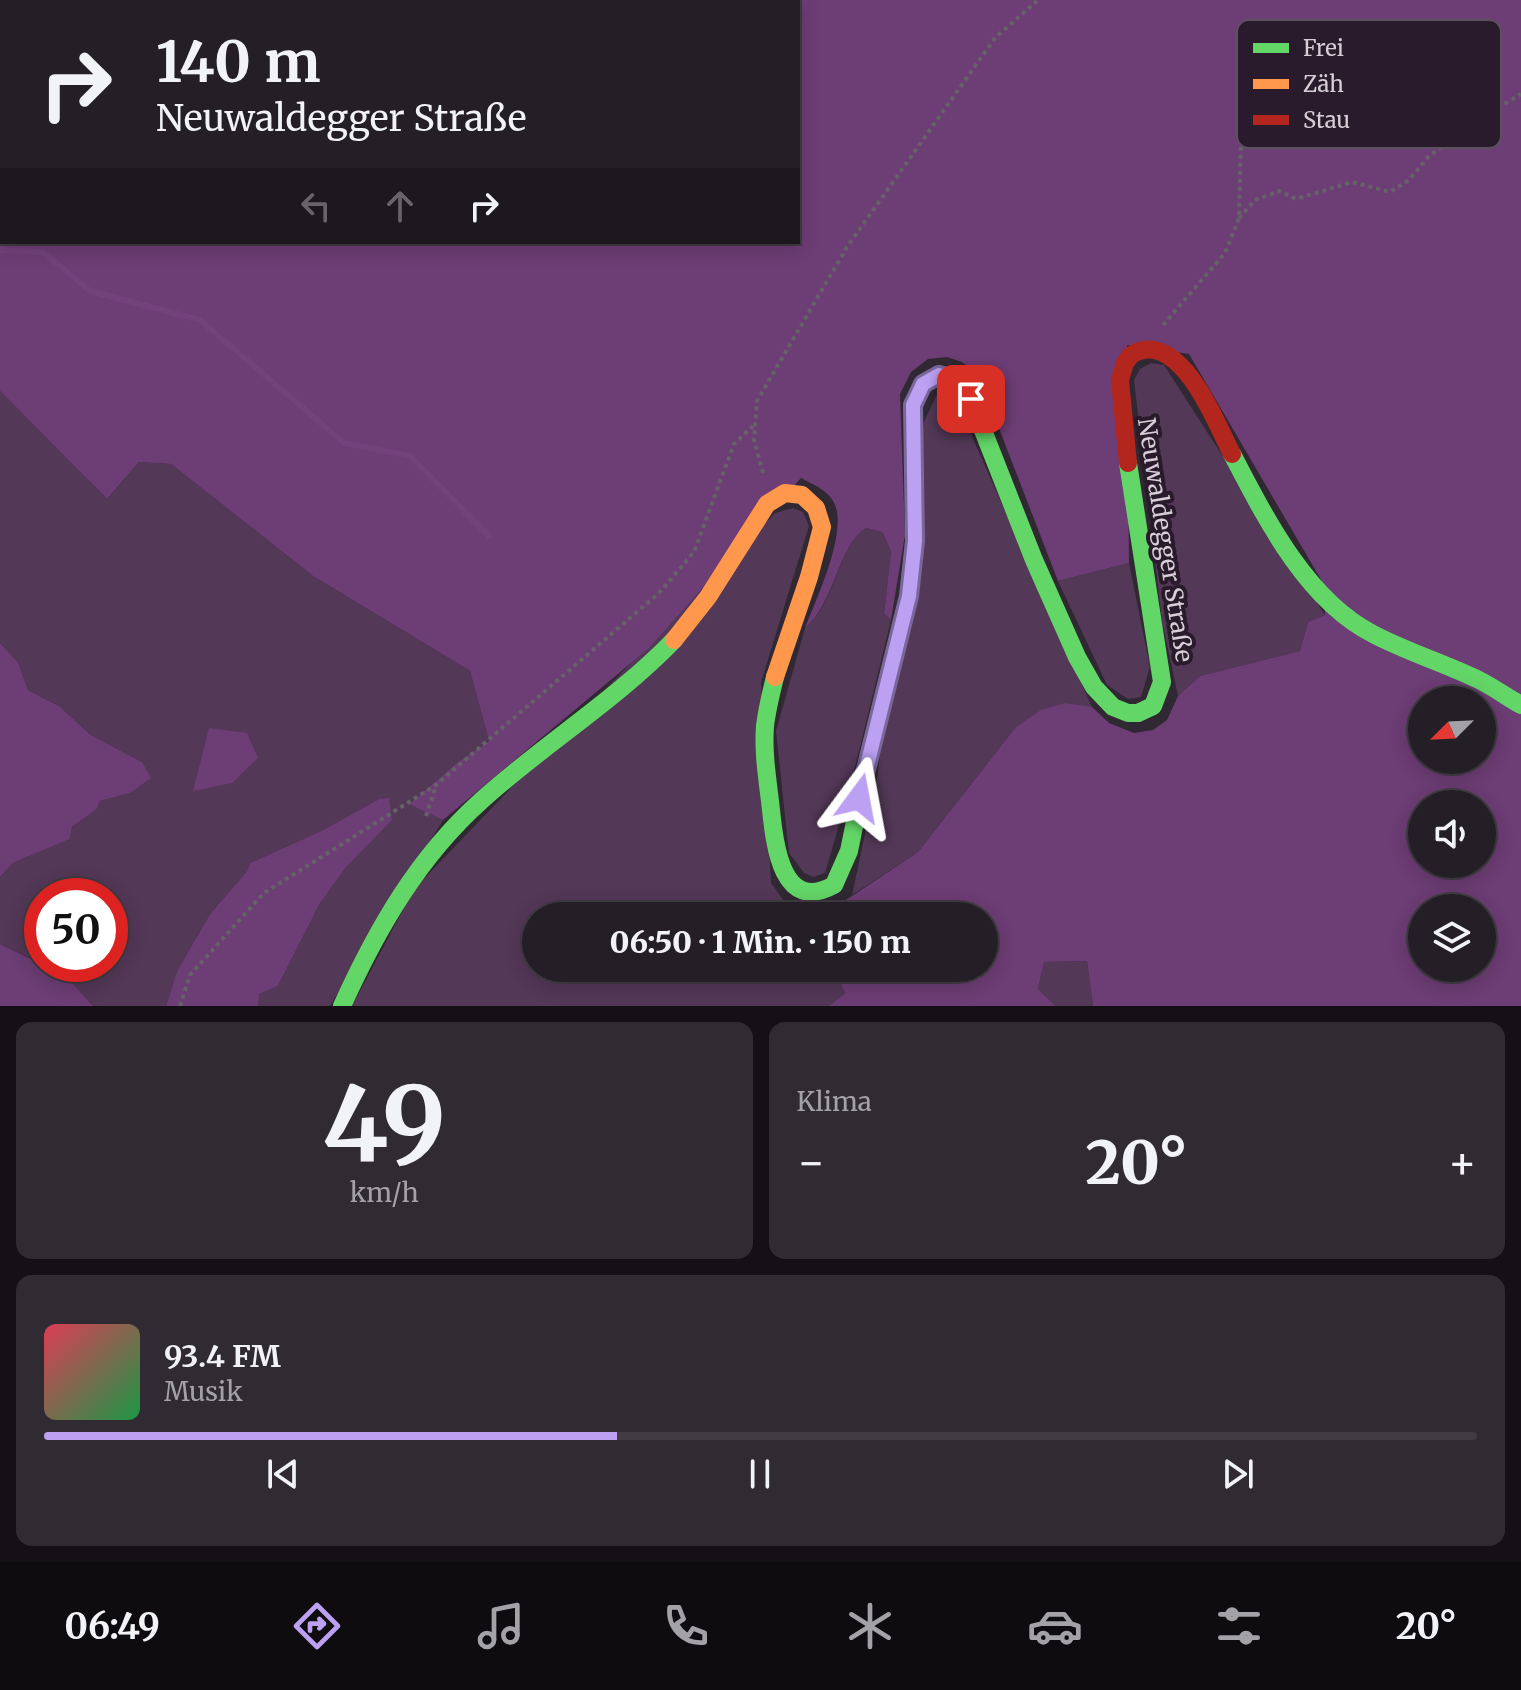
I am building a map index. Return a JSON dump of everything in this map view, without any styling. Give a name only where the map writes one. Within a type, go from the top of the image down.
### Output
[{"type":"main road","name":"Neuwaldegger Straße","points":[[773,499],[785,494],[806,496],[820,514],[822,527],[769,704],[765,749],[772,818],[782,866],[791,882],[800,889],[817,892],[834,885],[845,866],[866,767],[909,596],[915,541],[912,419],[917,392],[932,378],[939,375],[956,379],[971,399],[1002,485],[1049,594],[1086,674],[1101,696],[1119,711],[1138,713],[1147,711],[1161,696],[1161,668],[1132,503],[1120,393],[1120,374],[1124,364],[1132,355],[1150,348]]},
{"type":"main road","points":[[1150,348],[1168,351],[1181,364],[1274,528],[1318,592],[1370,633],[1481,681],[1521,705]]},
{"type":"main road","points":[[342,1006],[395,902],[428,856],[491,792],[622,688],[673,641],[702,609],[761,513],[773,499]]},
{"type":"path","points":[[773,499],[758,460],[753,426],[757,401],[847,247],[995,38],[1038,0]]},
{"type":"path","points":[[1501,106],[1521,94]]},
{"type":"path","points":[[1239,218],[1241,148]]},
{"type":"path","points":[[1150,348],[1160,329],[1225,253],[1239,218],[1255,200],[1280,191],[1296,199],[1352,182],[1390,192],[1409,180],[1440,148]]},
{"type":"path","points":[[180,1006],[190,975],[264,893],[436,785],[659,593],[694,552],[734,444],[753,426]]},
{"type":"shaded area","points":[[800,0],[1521,0],[1521,1006],[1093,1006],[1087,961],[1044,962],[1038,989],[1056,1006],[829,1006],[845,993],[839,982],[998,982],[998,902],[843,902],[918,852],[1015,728],[1041,710],[1065,703],[1092,707],[1109,723],[1134,733],[1153,730],[1167,720],[1178,696],[1200,676],[1300,651],[1308,622],[1325,615],[1323,583],[1189,354],[1127,345],[1129,563],[1058,581],[978,374],[962,362],[947,357],[928,359],[911,372],[900,394],[905,535],[891,620],[884,614],[891,551],[882,532],[866,528],[849,547],[823,605],[805,628],[829,566],[838,517],[829,496],[801,478],[649,648],[443,820],[409,804],[458,762],[489,741],[470,671],[313,576],[171,464],[139,462],[107,499],[0,391],[0,244],[800,244]]},
{"type":"shaded area","points":[[1151,363],[1164,365],[1325,615],[1308,622],[1300,651],[1200,676],[1178,696],[1162,621],[1134,380],[1140,369]]},
{"type":"shaded area","points":[[0,391],[107,499],[139,462],[171,464],[313,576],[470,671],[489,741],[458,762],[410,803],[443,820],[330,1006],[258,1006],[258,994],[278,986],[319,905],[347,866],[379,799],[321,831],[250,863],[247,871],[210,914],[177,971],[166,1006],[93,1006],[72,982],[128,982],[128,878],[24,878],[24,955],[0,944],[0,877],[13,863],[70,839],[72,827],[97,809],[100,801],[129,793],[142,762],[91,735],[59,706],[28,690],[18,662],[0,643]]},
{"type":"shaded area","points":[[946,392],[954,396],[1092,707],[1015,728],[918,852],[852,895],[877,778],[924,422],[936,396]]},
{"type":"shaded area","points":[[793,508],[803,512],[809,526],[761,682],[771,883],[785,902],[522,902],[522,982],[839,982],[845,993],[829,1006],[352,1006],[414,889],[775,513]]},
{"type":"shaded area","points":[[866,528],[882,532],[891,551],[884,614],[891,620],[851,784],[825,873],[814,877],[804,873],[789,853],[776,731],[805,628],[823,605],[849,547]]},
{"type":"shaded area","points":[[1129,563],[1150,667],[1141,697],[1128,699],[1107,685],[1058,581]]},
{"type":"shaded area","points":[[0,643],[18,662],[28,690],[59,706],[91,735],[142,762],[151,778],[130,793],[100,801],[97,809],[72,827],[70,839],[13,863],[0,877]]},
{"type":"shaded area","points":[[209,728],[247,733],[258,758],[232,783],[193,791]]},
{"type":"shaded area","points":[[389,798],[392,820],[347,866],[319,905],[278,986],[259,994],[258,1006],[166,1006],[177,971],[210,914],[247,871],[250,863],[321,831],[379,799]]},
{"type":"shaded area","points":[[0,944],[24,955],[24,982],[72,982],[93,1006],[0,1006]]},
{"type":"shaded area","points":[[1087,961],[1093,1006],[1056,1006],[1038,989],[1044,962]]},
{"type":"waterway","points":[[0,250],[43,252],[90,291],[200,320],[344,443],[410,456],[489,536]]},
{"type":"traffic: fast","points":[[914,471],[913,405],[923,384],[939,375],[956,379],[975,410],[1034,560],[1077,657],[1094,687],[1113,707],[1138,713],[1153,706],[1162,682],[1128,463]]},
{"type":"traffic: fast","points":[[1232,454],[1273,530],[1327,600],[1373,634],[1479,680],[1521,705]]},
{"type":"traffic: fast","points":[[342,1006],[385,922],[438,845],[482,800],[628,682],[674,640]]},
{"type":"traffic: fast","points":[[775,677],[765,735],[772,816],[782,867],[790,881],[801,890],[815,892],[834,885],[849,851],[866,768]]},
{"type":"traffic: slow","points":[[674,640],[708,597],[767,504],[785,493],[802,495],[816,508],[822,527],[809,577],[775,677]]},
{"type":"traffic: jam","points":[[1128,463],[1120,380],[1131,355],[1148,350],[1165,354],[1180,365],[1193,381],[1232,454]]},
{"type":"traffic: jam","points":[[866,768],[909,596],[915,541],[914,471]]},
{"type":"route","points":[[859,798],[909,596],[915,541],[913,405],[923,384],[939,375],[956,379],[971,399]]}]
